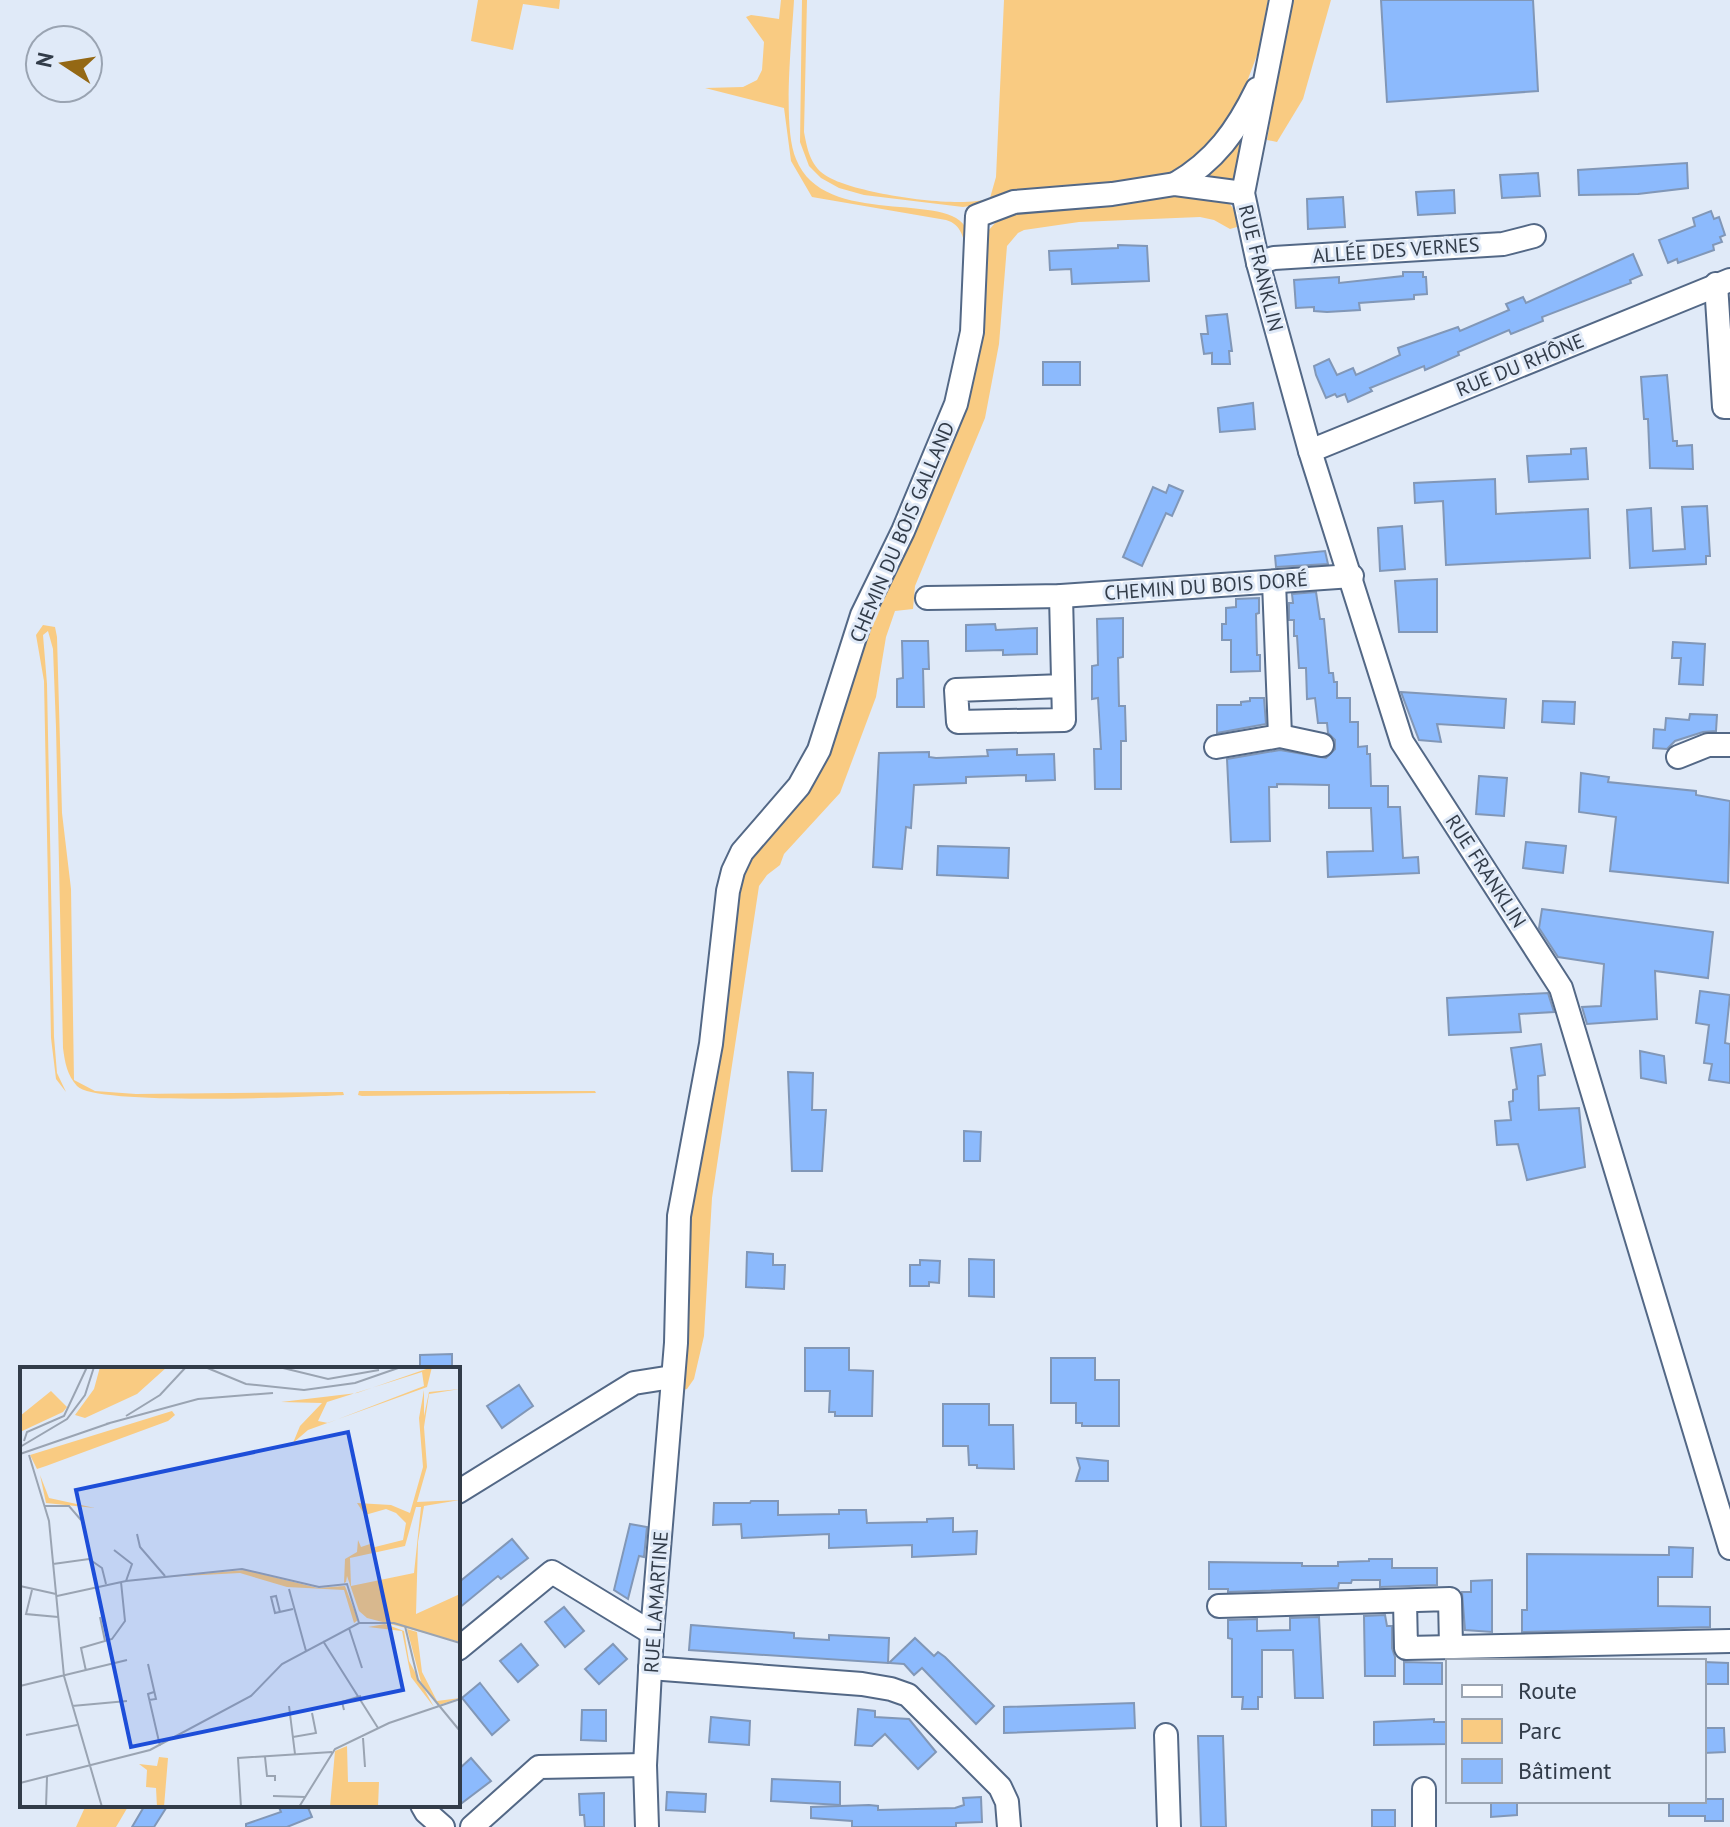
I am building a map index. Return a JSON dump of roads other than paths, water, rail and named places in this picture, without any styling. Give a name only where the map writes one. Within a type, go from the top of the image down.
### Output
[{"type":"street","points":[[1243,193],[1281,0]]},
{"type":"street","points":[[1175,184],[1224,147],[1265,73]]},
{"type":"street","name":"CHEMIN DU BOIS GALLAND","points":[[672,1377],[681,1194],[711,1044],[729,881],[742,852],[799,786],[819,750],[862,615],[903,531],[956,404],[972,332],[977,216],[1014,202],[1112,194],[1175,184],[1243,193]]},
{"type":"street","name":"RUE FRANKLIN","points":[[1243,193],[1258,263],[1310,451],[1402,742],[1561,988],[1730,1548]]},
{"type":"street","name":"ALLÉE DES VERNES","points":[[1258,263],[1274,258],[1503,244],[1534,236]]},
{"type":"street","points":[[1723,282],[1724,407],[1730,407]]},
{"type":"street","name":"RUE DU RHÔNE","points":[[1310,451],[1723,282]]},
{"type":"street","name":"CHEMIN DU BOIS DORÉ","points":[[927,598],[1061,596],[1352,576]]},
{"type":"street","points":[[1274,582],[1280,736]]},
{"type":"street","points":[[1061,596],[1064,720],[958,722],[956,690],[1063,686]]},
{"type":"street","points":[[1216,747],[1280,736],[1322,745]]},
{"type":"street","points":[[1678,757],[1708,745],[1730,745]]},
{"type":"street","points":[[460,1491],[634,1383],[672,1377]]},
{"type":"street","name":"RUE LAMARTINE","points":[[647,1827],[645,1765],[650,1668],[672,1377]]},
{"type":"street","points":[[460,1647],[552,1572],[652,1633]]},
{"type":"street","points":[[1219,1606],[1450,1599],[1451,1646]]},
{"type":"street","points":[[1405,1601],[1406,1648],[1730,1641]]},
{"type":"street","points":[[650,1668],[862,1684],[908,1695],[1000,1787],[1007,1802],[1009,1827]]},
{"type":"street","points":[[1166,1735],[1169,1827]]},
{"type":"street","points":[[472,1827],[539,1767],[645,1765]]},
{"type":"street","points":[[1424,1789],[1424,1827]]},
{"type":"street","points":[[424,1807],[443,1827]]}]
